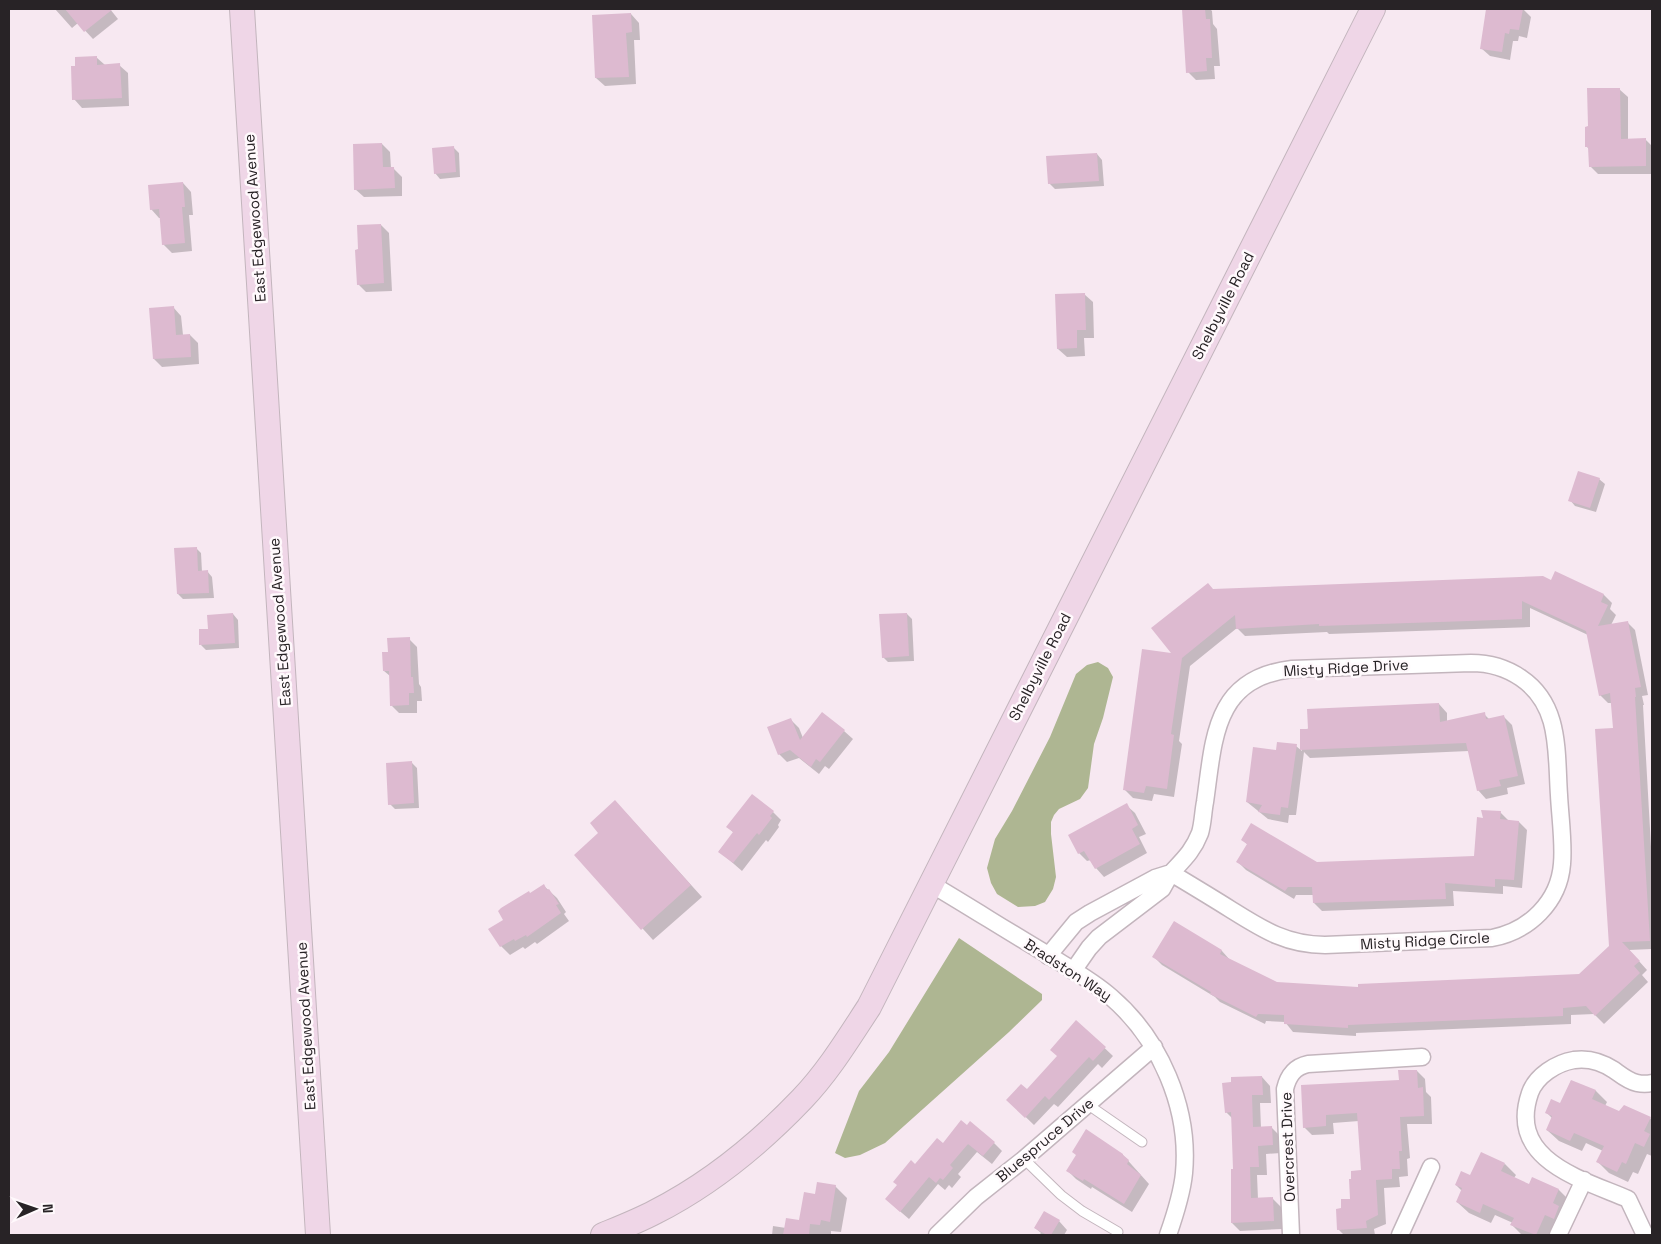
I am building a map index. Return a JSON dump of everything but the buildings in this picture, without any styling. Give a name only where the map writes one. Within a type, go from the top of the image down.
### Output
[{"type":"main road","name":"East Edgewood Avenue","points":[[242,9],[318,1235]]},
{"type":"main road","name":"Shelbyville Road","points":[[603,1235],[653,1213],[703,1183],[754,1145],[802,1099],[832,1062],[869,1008],[1373,9]]},
{"type":"street","name":"Misty Ridge Drive","points":[[1048,956],[1076,922],[1155,878],[1171,873],[1182,864],[1200,832],[1220,719],[1230,701],[1256,679],[1292,669],[1486,663],[1515,674],[1537,691],[1548,709],[1556,739]]},
{"type":"street","name":"Misty Ridge Circle","points":[[1171,873],[1266,931],[1304,944],[1325,945],[1484,939],[1508,934],[1530,922],[1542,912],[1554,895],[1561,870],[1556,739]]},
{"type":"street","name":"Misty Ridge Drive","points":[[1073,970],[1099,937],[1162,890],[1171,873]]},
{"type":"street","name":"Bradston Way","points":[[931,884],[1090,980],[1122,1007],[1154,1047],[1177,1099],[1183,1132],[1184,1172],[1178,1204],[1168,1235]]},
{"type":"street","name":"Bluespruce Drive","points":[[937,1235],[976,1197],[1024,1159],[1154,1047]]},
{"type":"street","name":"Overcrest Drive","points":[[1291,1235],[1285,1089],[1287,1080],[1292,1072],[1300,1066],[1308,1064],[1422,1057]]},
{"type":"street","points":[[1645,1235],[1628,1199],[1584,1180],[1548,1161],[1539,1153],[1530,1139],[1526,1127],[1526,1108],[1532,1089],[1537,1081],[1555,1066],[1567,1062],[1582,1060],[1603,1064],[1636,1083],[1652,1083]]},
{"type":"street","points":[[1400,1235],[1431,1167]]},
{"type":"street","points":[[1558,1235],[1584,1180]]},
{"type":"lane","points":[[1087,1104],[1142,1142]]},
{"type":"lane","points":[[1024,1159],[1082,1211],[1118,1232]]},
{"type":"shaded area","points":[[1098,662],[1108,668],[1113,677],[1103,718],[1094,744],[1088,788],[1080,799],[1059,809],[1051,822],[1056,877],[1053,889],[1045,902],[1035,906],[1018,907],[997,894],[991,883],[987,868],[995,839],[1012,811],[1050,737],[1076,674],[1087,665]]},
{"type":"shaded area","points":[[959,938],[1042,994],[1042,1000],[885,1143],[860,1155],[845,1158],[835,1153],[859,1091],[889,1052]]}]
